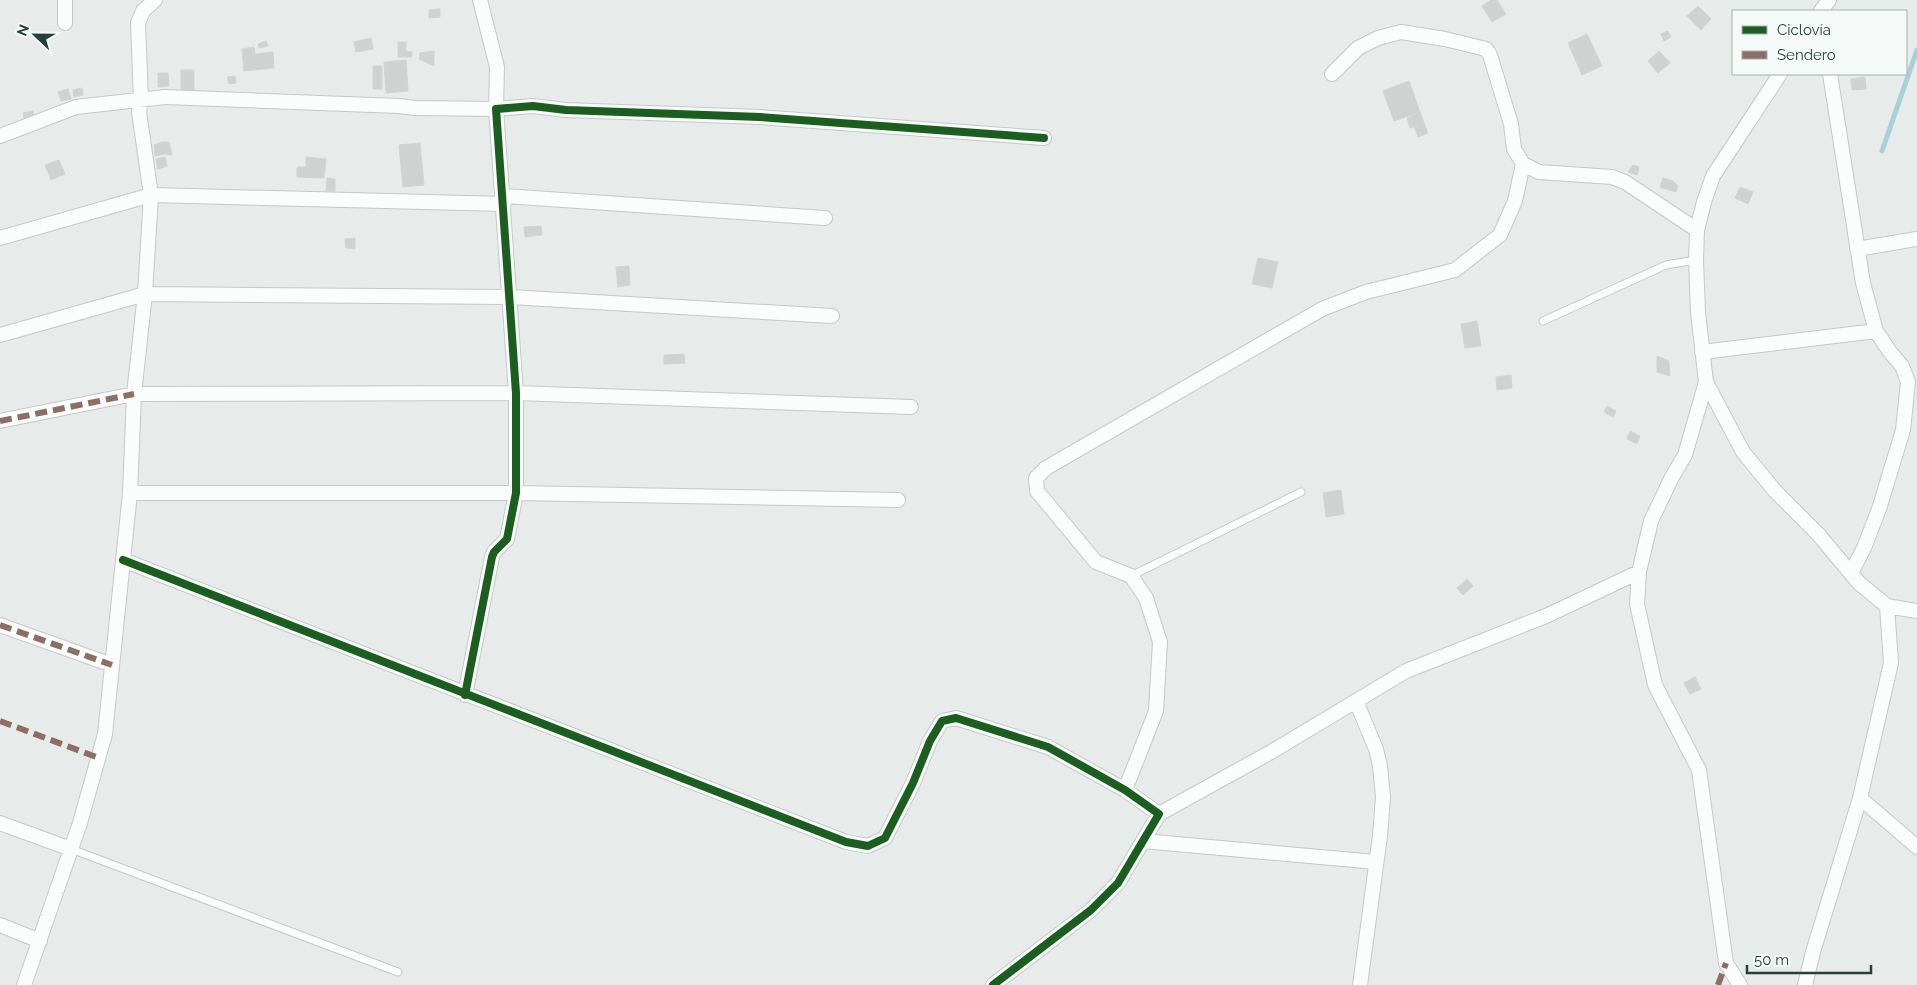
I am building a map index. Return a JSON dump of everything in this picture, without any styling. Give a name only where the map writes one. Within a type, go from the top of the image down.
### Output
[{"type":"street","points":[[65,0],[65,23]]},
{"type":"street","points":[[24,985],[71,849],[106,734],[130,493],[134,394],[145,294],[151,195],[140,130],[139,112],[141,100],[138,23],[143,11],[155,0]]},
{"type":"street","points":[[465,695],[492,557],[494,552],[507,539],[516,493],[516,393],[496,109],[497,67],[480,0]]},
{"type":"street","points":[[1332,74],[1358,48],[1378,38],[1401,32],[1486,49],[1490,55],[1511,124],[1514,149],[1523,164],[1539,172],[1612,177],[1625,182],[1697,230]]},
{"type":"street","points":[[1779,75],[1713,176],[1697,230],[1698,312],[1706,382],[1743,452],[1775,491],[1818,534],[1859,584],[1887,606],[1917,611]]},
{"type":"street","points":[[1830,75],[1863,283],[1876,331],[1902,366],[1908,382],[1903,430],[1879,510],[1864,548],[1851,573]]},
{"type":"street","points":[[0,136],[76,107],[165,97],[416,108],[496,109],[533,106],[566,110],[760,117],[1044,138]]},
{"type":"street","points":[[1125,790],[1156,710],[1160,642],[1146,598],[1130,576],[1096,562],[1037,492],[1036,478],[1046,468],[1322,309],[1366,292],[1454,270],[1500,235],[1515,201],[1523,164]]},
{"type":"street","points":[[0,238],[151,195],[503,200],[825,218]]},
{"type":"street","points":[[1857,249],[1917,240]]},
{"type":"street","points":[[0,335],[145,294],[510,297],[832,316]]},
{"type":"street","points":[[1702,352],[1876,331]]},
{"type":"street","points":[[1706,382],[1685,456],[1672,477],[1652,521],[1639,572],[1637,604],[1655,685],[1699,770],[1726,963],[1740,985]]},
{"type":"street","points":[[0,421],[134,394],[516,393],[911,407]]},
{"type":"street","points":[[130,493],[516,493],[898,500]]},
{"type":"street","points":[[123,560],[465,695],[838,838],[868,846],[885,838],[913,783],[930,741],[942,721],[956,718],[1048,747],[1125,790],[1159,814]]},
{"type":"street","points":[[992,985],[1091,910],[1118,883],[1159,814],[1270,752],[1406,671],[1546,616],[1639,572]]},
{"type":"street","points":[[1805,985],[1813,952],[1860,798],[1891,663],[1887,606]]},
{"type":"street","points":[[0,625],[112,665]]},
{"type":"street","points":[[1356,701],[1370,732],[1380,766],[1383,814],[1360,985]]},
{"type":"street","points":[[1860,798],[1917,847]]},
{"type":"street","points":[[0,822],[71,849]]},
{"type":"street","points":[[1143,841],[1376,862]]},
{"type":"street","points":[[0,925],[40,941]]},
{"type":"lane","points":[[1543,321],[1666,265],[1696,260]]},
{"type":"lane","points":[[1130,576],[1301,492]]},
{"type":"lane","points":[[71,849],[398,972]]},
{"type":"building","points":[[1491,0],[1497,0],[1506,14],[1492,22],[1482,6]]},
{"type":"building","points":[[1698,6],[1711,19],[1701,30],[1687,16]]},
{"type":"building","points":[[440,9],[440,17],[429,18],[429,10]]},
{"type":"building","points":[[1668,31],[1671,37],[1664,41],[1661,34]]},
{"type":"building","points":[[1587,34],[1602,66],[1582,75],[1568,43]]},
{"type":"building","points":[[371,38],[373,49],[356,52],[354,42]]},
{"type":"building","points":[[266,41],[268,46],[259,48],[258,44]]},
{"type":"building","points":[[398,42],[406,42],[406,51],[412,52],[412,57],[398,57]]},
{"type":"building","points":[[254,47],[255,54],[273,52],[274,68],[244,71],[242,49]]},
{"type":"building","points":[[434,51],[434,66],[419,59],[420,53]]},
{"type":"building","points":[[1659,51],[1670,63],[1658,73],[1648,61]]},
{"type":"building","points":[[406,60],[408,91],[386,93],[384,62]]},
{"type":"building","points":[[373,66],[382,66],[382,89],[373,89]]},
{"type":"building","points":[[181,70],[194,70],[194,91],[181,91]]},
{"type":"building","points":[[158,73],[168,73],[169,86],[158,87]]},
{"type":"building","points":[[235,76],[236,83],[229,84],[227,77]]},
{"type":"building","points":[[1865,77],[1866,89],[1852,90],[1851,79]]},
{"type":"building","points":[[1409,81],[1420,112],[1394,121],[1383,91]]},
{"type":"building","points":[[82,88],[83,95],[74,97],[73,90]]},
{"type":"building","points":[[68,89],[71,99],[61,101],[58,92]]},
{"type":"building","points":[[33,111],[35,120],[25,123],[23,113]]},
{"type":"building","points":[[1420,112],[1424,123],[1410,128],[1407,118]]},
{"type":"building","points":[[1424,123],[1428,133],[1418,137],[1414,126]]},
{"type":"building","points":[[169,142],[172,155],[155,156],[154,145]]},
{"type":"building","points":[[420,143],[424,185],[403,187],[399,145]]},
{"type":"building","points":[[165,157],[167,166],[158,169],[156,159]]},
{"type":"building","points":[[306,157],[326,159],[324,178],[297,177],[297,167],[306,167]]},
{"type":"building","points":[[59,160],[65,174],[51,180],[45,165]]},
{"type":"building","points":[[1633,165],[1639,167],[1637,175],[1628,172]]},
{"type":"building","points":[[327,178],[335,179],[335,191],[326,191]]},
{"type":"building","points":[[1663,178],[1673,181],[1678,186],[1676,192],[1660,187]]},
{"type":"building","points":[[1740,187],[1753,192],[1748,204],[1735,198]]},
{"type":"building","points":[[541,226],[542,235],[525,237],[524,227]]},
{"type":"building","points":[[355,238],[355,249],[346,248],[345,239]]},
{"type":"building","points":[[1258,258],[1278,262],[1272,288],[1252,284]]},
{"type":"building","points":[[629,266],[630,285],[618,287],[616,267]]},
{"type":"building","points":[[1477,321],[1481,346],[1465,348],[1461,324]]},
{"type":"building","points":[[684,354],[685,363],[664,364],[664,355]]},
{"type":"building","points":[[1657,356],[1669,361],[1670,376],[1657,372]]},
{"type":"building","points":[[1511,375],[1512,388],[1497,390],[1496,377]]},
{"type":"building","points":[[1607,406],[1616,411],[1613,417],[1604,412]]},
{"type":"building","points":[[1630,431],[1640,436],[1637,444],[1627,439]]},
{"type":"building","points":[[1341,490],[1344,514],[1326,517],[1323,493]]},
{"type":"building","points":[[1467,579],[1473,586],[1463,595],[1457,588]]},
{"type":"building","points":[[1695,677],[1701,689],[1690,694],[1684,683]]},
{"type":"waterway","points":[[1882,151],[1917,50]]},
{"type":"marked path","points":[[0,421],[134,394]]},
{"type":"marked path","points":[[0,625],[112,665]]},
{"type":"marked path","points":[[0,721],[99,758]]},
{"type":"marked path","points":[[1718,985],[1726,963]]},
{"type":"cycle path","points":[[465,695],[492,557],[494,552],[507,539],[516,493],[516,393],[496,109],[533,106],[566,110],[760,117],[1044,138]]},
{"type":"cycle path","points":[[123,560],[846,842],[868,846],[885,838],[913,783],[930,741],[942,721],[956,718],[1048,747],[1125,790],[1159,814],[1118,883],[1091,910],[993,985]]}]
